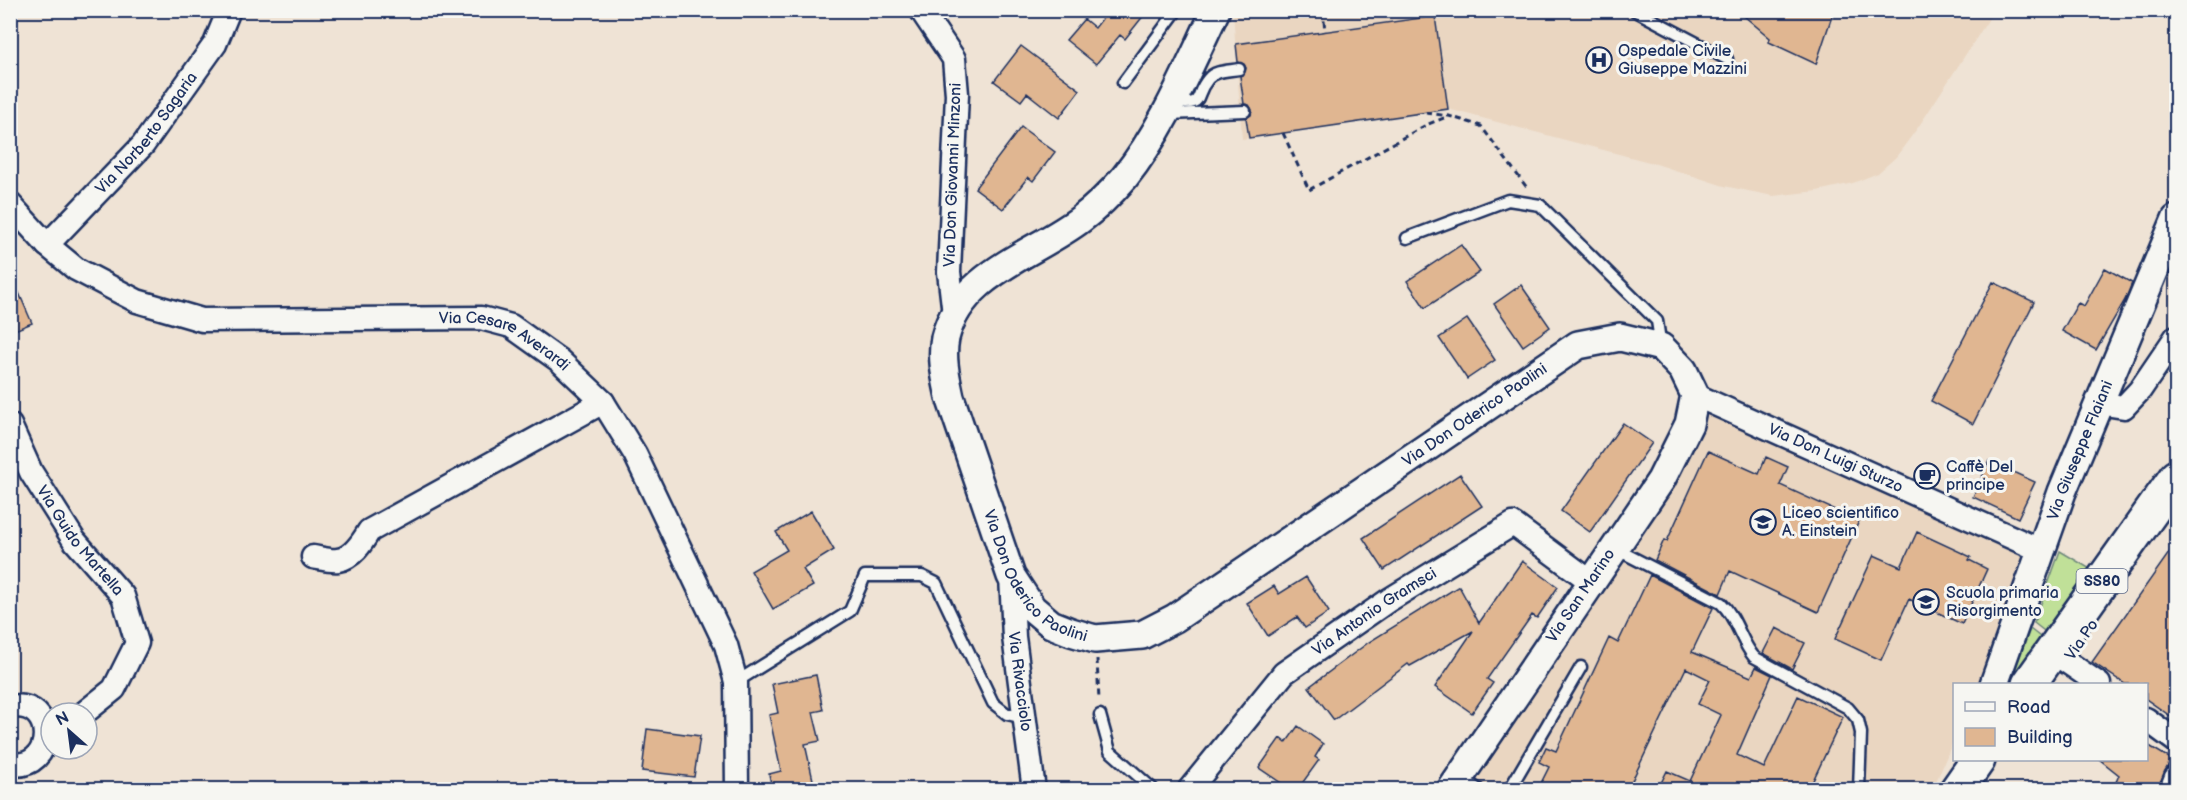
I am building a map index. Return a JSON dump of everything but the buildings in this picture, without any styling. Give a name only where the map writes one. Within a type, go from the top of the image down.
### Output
[{"type":"main road","name":"Via Po","points":[[2030,683],[2176,477]]},
{"type":"main road","name":"Via Po","points":[[2059,673],[2176,508]]},
{"type":"main road","points":[[1957,789],[1978,761]]},
{"type":"main road","points":[[1980,789],[1999,761]]},
{"type":"street","name":"Via Norberto Sagaria","points":[[47,245],[143,144],[215,44],[229,10]]},
{"type":"street","name":"Via Don Giovanni Minzoni","points":[[921,10],[954,59],[957,94],[950,272],[954,314]]},
{"type":"street","name":"Via Don Oderico Paolini","points":[[1215,11],[1169,108],[1136,161],[1103,200],[1080,220],[991,274],[973,288],[954,314],[945,340],[944,369],[948,387],[1011,576],[1032,608],[1051,624],[1095,639],[1142,635],[1175,618],[1578,345],[1620,337],[1661,347]]},
{"type":"street","name":"Via Cesare Averardi","points":[[10,204],[47,245],[76,269],[137,301],[202,320],[481,318],[511,326],[561,361],[603,402],[640,465],[726,645],[736,682],[737,789]]},
{"type":"street","name":"Via Giuseppe Flaiani","points":[[1994,683],[2062,492],[2176,219]]},
{"type":"street","points":[[2098,403],[2124,407],[2140,390],[2176,337]]},
{"type":"street","points":[[1661,347],[1683,370],[1695,395]]},
{"type":"street","name":"Via San Marino","points":[[1464,785],[1590,581],[1661,480],[1689,424],[1695,395]]},
{"type":"street","name":"Via Don Luigi Sturzo","points":[[1695,395],[2042,551]]},
{"type":"street","points":[[313,557],[338,560],[352,553],[369,531],[603,402]]},
{"type":"street","name":"Via Guido Martella","points":[[10,425],[31,472],[74,540],[123,596],[137,643],[114,689],[99,701]]},
{"type":"street","name":"Via Antonio Gramsci","points":[[1189,789],[1284,673],[1389,600],[1513,524],[1590,581]]},
{"type":"street","name":"Via Rivacciolo","points":[[1011,576],[1014,637],[1034,789]]},
{"type":"street","points":[[2059,673],[2094,683]]},
{"type":"street","points":[[10,706],[23,706],[39,716]]},
{"type":"street","points":[[2148,720],[2176,741]]},
{"type":"street","points":[[10,764],[24,764],[39,754]]},
{"type":"street","points":[[1952,789],[1963,761]]},
{"type":"street","points":[[1970,789],[1980,774],[1980,761]]},
{"type":"street","points":[[2170,789],[2176,777]]},
{"type":"lane","points":[[1123,83],[1177,10]]},
{"type":"lane","points":[[1634,10],[1727,59]]},
{"type":"lane","points":[[1169,108],[1190,104],[1197,100],[1208,78],[1217,72],[1239,69]]},
{"type":"lane","points":[[1169,108],[1245,111]]},
{"type":"lane","points":[[1407,238],[1508,200],[1540,205],[1657,321],[1661,347]]},
{"type":"lane","points":[[1614,548],[1721,603],[1730,612],[1754,657],[1848,708],[1858,720],[1861,733],[1859,789]]},
{"type":"lane","points":[[736,682],[850,611],[865,576],[922,576],[936,583],[993,703],[1007,714],[1024,718]]},
{"type":"lane","points":[[1509,789],[1581,667]]},
{"type":"lane","points":[[1100,714],[1110,751],[1154,789]]},
{"type":"path","points":[[1323,10],[1325,32]]},
{"type":"path","points":[[1407,10],[1408,20]]},
{"type":"path","points":[[1426,113],[1449,116],[1480,126],[1540,205]]},
{"type":"path","points":[[1283,133],[1308,190],[1426,125],[1449,116]]},
{"type":"path","points":[[1097,658],[1100,714]]},
{"type":"shaded area","name":"Ospedale Civile Giuseppe Mazzini","points":[[1233,11],[1994,11],[1919,126],[1896,157],[1878,173],[1853,183],[1817,191],[1773,196],[1724,186],[1653,163],[1448,109],[1242,139]]},
{"type":"shaded area","points":[[1701,406],[2031,558],[1977,683],[1953,683],[1953,741],[1933,789],[1467,790]]},
{"type":"green space","points":[[2060,551],[2092,570],[2048,634],[2034,623]]},
{"type":"green space","points":[[2030,629],[2044,640],[2014,683],[2010,683]]},
{"type":"place","name":"Ospedale Civile Giuseppe Mazzini","points":[[1599,60]]},
{"type":"place","name":"Caffè Del principe","points":[[1927,476]]},
{"type":"place","name":"Liceo scientifico A. Einstein","points":[[1763,522]]},
{"type":"place","name":"Scuola primaria Risorgimento","points":[[1926,602]]}]
